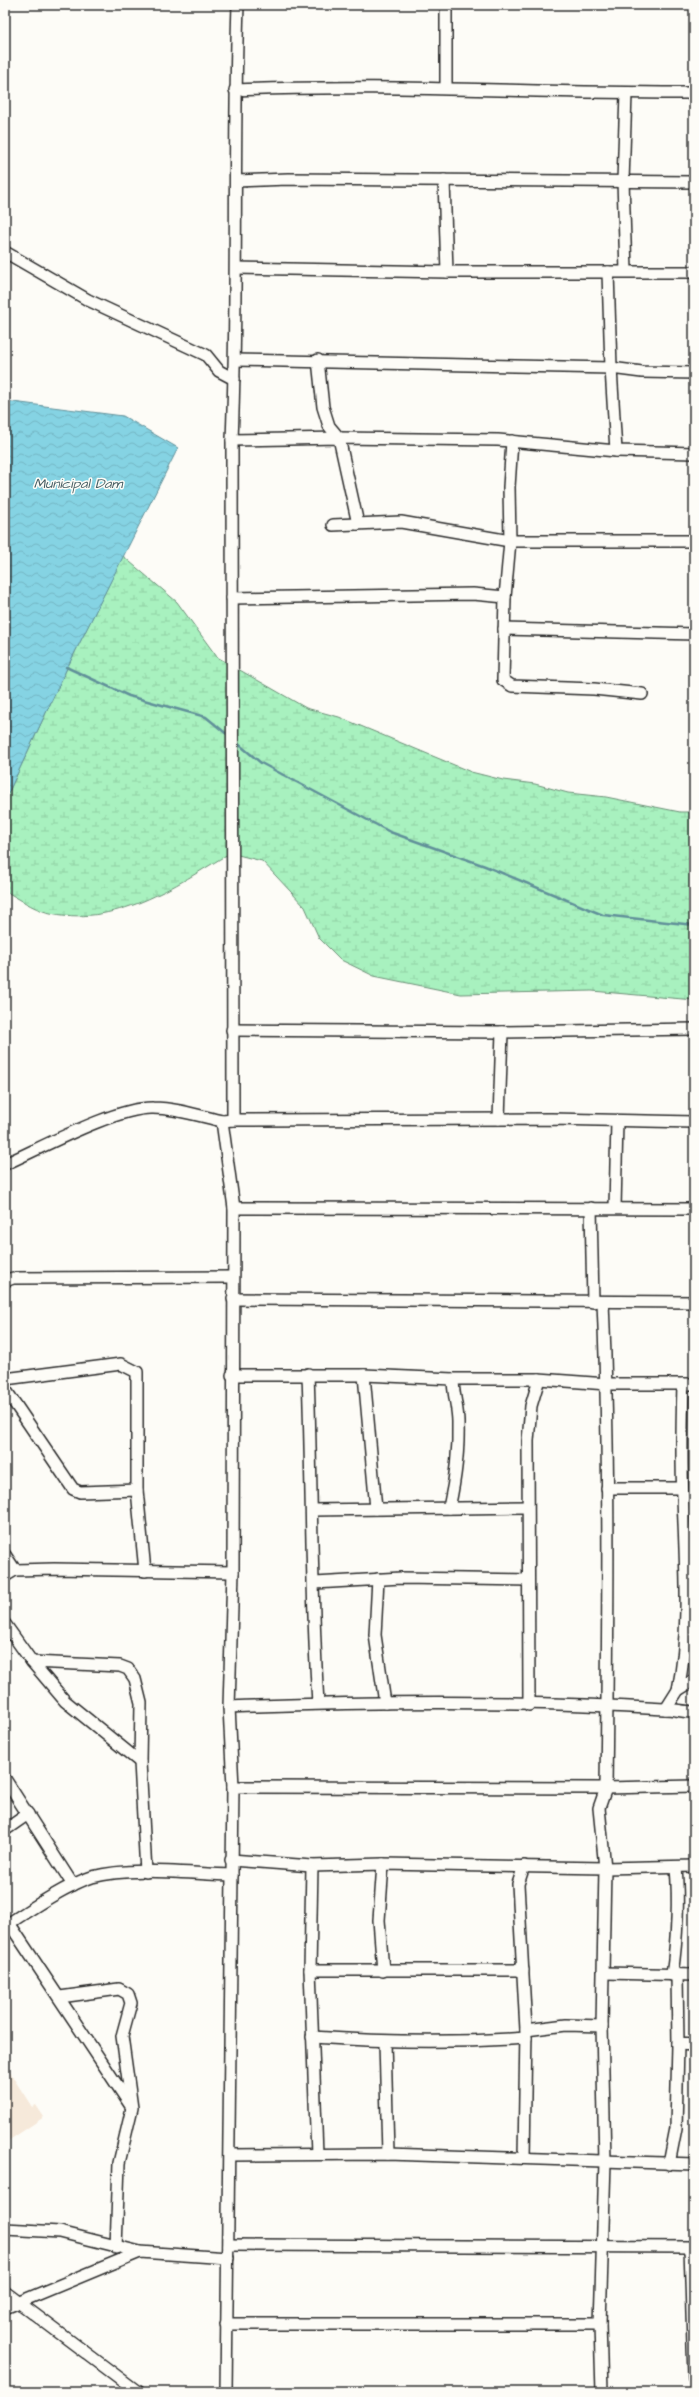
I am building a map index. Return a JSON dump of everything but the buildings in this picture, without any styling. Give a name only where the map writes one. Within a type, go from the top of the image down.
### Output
[{"type":"street","points":[[226,2392],[230,2155],[231,1860],[233,1787],[229,1706],[233,1572],[232,1375],[234,1208],[227,1120],[232,1030],[232,440],[235,360],[237,181],[235,90],[238,5]]},
{"type":"street","points":[[446,5],[446,87]]},
{"type":"street","points":[[235,90],[321,87],[446,87],[626,94],[694,93]]},
{"type":"street","points":[[626,94],[623,181],[626,271]]},
{"type":"street","points":[[237,181],[288,179],[694,182]]},
{"type":"street","points":[[444,180],[447,272]]},
{"type":"street","points":[[5,252],[88,300],[206,355],[219,371],[234,379]]},
{"type":"street","points":[[236,268],[447,272],[694,272]]},
{"type":"street","points":[[608,272],[611,368],[616,451]]},
{"type":"street","points":[[235,360],[318,360],[611,368],[642,372],[694,373]]},
{"type":"street","points":[[318,360],[323,407],[329,426],[339,438],[358,524]]},
{"type":"street","points":[[232,440],[339,438],[512,442],[616,451],[694,453]]},
{"type":"street","points":[[512,442],[509,487],[510,541],[505,597],[502,677],[506,684],[642,694]]},
{"type":"street","points":[[333,525],[401,522],[510,541],[694,541]]},
{"type":"street","points":[[232,598],[473,594],[505,597]]},
{"type":"street","points":[[504,629],[694,634]]},
{"type":"street","points":[[232,1030],[502,1032],[694,1029]]},
{"type":"street","points":[[498,1119],[502,1032]]},
{"type":"street","points":[[5,1164],[129,1110],[152,1108],[173,1110],[227,1120],[498,1119],[694,1122]]},
{"type":"street","points":[[614,1208],[617,1121]]},
{"type":"street","points":[[234,1208],[694,1209]]},
{"type":"street","points":[[590,1208],[607,1384],[606,1788],[599,1808],[605,1868],[605,1973],[602,2026],[604,2162],[600,2324],[602,2392]]},
{"type":"street","points":[[5,1281],[13,1278],[233,1277]]},
{"type":"street","points":[[233,1299],[694,1302]]},
{"type":"street","points":[[5,1379],[120,1364],[134,1368],[138,1378],[138,1490],[145,1571]]},
{"type":"street","points":[[308,1374],[315,1583],[314,1633],[318,1703]]},
{"type":"street","points":[[232,1375],[364,1375],[453,1379],[539,1379],[607,1384],[689,1384],[681,1424],[682,1493],[691,1586],[685,1649],[678,1690],[666,1709]]},
{"type":"street","points":[[364,1375],[376,1509]]},
{"type":"street","points":[[449,1508],[454,1488],[458,1441],[458,1422],[453,1379]]},
{"type":"street","points":[[529,1705],[527,1507],[528,1434],[531,1406],[539,1379]]},
{"type":"street","points":[[5,1389],[73,1489],[80,1492],[138,1490]]},
{"type":"street","points":[[607,1488],[682,1493],[694,1500]]},
{"type":"street","points":[[313,1510],[527,1507]]},
{"type":"street","points":[[5,1555],[15,1570]]},
{"type":"street","points":[[5,1576],[15,1570],[233,1572]]},
{"type":"street","points":[[315,1583],[378,1579],[528,1580]]},
{"type":"street","points":[[378,1579],[375,1635],[385,1704]]},
{"type":"street","points":[[5,1624],[32,1662],[65,1701],[140,1762]]},
{"type":"street","points":[[32,1662],[120,1666],[128,1669],[135,1679],[141,1703],[140,1762],[146,1872]]},
{"type":"street","points":[[678,1690],[694,1680]]},
{"type":"street","points":[[229,1706],[318,1703],[529,1705],[666,1709],[694,1712]]},
{"type":"street","points":[[5,1780],[73,1885]]},
{"type":"street","points":[[233,1787],[606,1788],[694,1786]]},
{"type":"street","points":[[5,1830],[28,1814]]},
{"type":"street","points":[[231,1860],[312,1866],[383,1864],[605,1868],[694,1866]]},
{"type":"street","points":[[383,1864],[379,1920],[383,1971]]},
{"type":"street","points":[[312,1866],[310,1970],[317,2154]]},
{"type":"street","points":[[524,1866],[518,1884],[524,1970],[526,2034],[524,2158]]},
{"type":"street","points":[[669,2164],[676,2128],[678,2044],[674,1975],[678,1898],[676,1867]]},
{"type":"street","points":[[132,2108],[87,2043],[60,1997],[7,1925],[73,1885],[92,1877],[112,1873],[146,1872],[232,1875]]},
{"type":"street","points":[[310,1970],[524,1970]]},
{"type":"street","points":[[605,1973],[694,1975]]},
{"type":"street","points":[[60,1997],[119,1988],[128,1994],[131,2003],[122,2036],[132,2108],[119,2163],[116,2248]]},
{"type":"street","points":[[312,2037],[385,2042],[454,2043],[526,2034],[566,2025],[602,2026]]},
{"type":"street","points":[[385,2042],[388,2154]]},
{"type":"street","points":[[678,2044],[694,2045]]},
{"type":"street","points":[[230,2155],[388,2154],[694,2164]]},
{"type":"street","points":[[5,2229],[60,2232],[116,2248],[140,2252],[228,2258]]},
{"type":"street","points":[[228,2245],[692,2247],[694,2378]]},
{"type":"street","points":[[5,2308],[140,2252]]},
{"type":"street","points":[[5,2292],[138,2392]]},
{"type":"street","points":[[226,2324],[600,2324]]},
{"type":"shaded area","points":[[5,2065],[32,2107],[36,2105],[44,2117],[5,2143]]},
{"type":"green space","points":[[123,556],[177,602],[217,657],[306,708],[339,717],[471,772],[503,780],[535,784],[568,793],[606,797],[680,812],[694,812],[694,1000],[592,991],[461,994],[374,976],[341,960],[319,938],[305,907],[262,861],[230,853],[166,891],[120,910],[96,915],[71,916],[46,912],[5,891],[5,800],[67,668]]},
{"type":"water","name":"Municipal Dam","points":[[5,401],[123,416],[178,448],[67,668],[5,800]]},
{"type":"waterway","points":[[66,667],[129,696],[206,717],[229,736]]},
{"type":"waterway","points":[[236,742],[261,763],[390,832],[485,866],[603,915],[694,925]]}]
